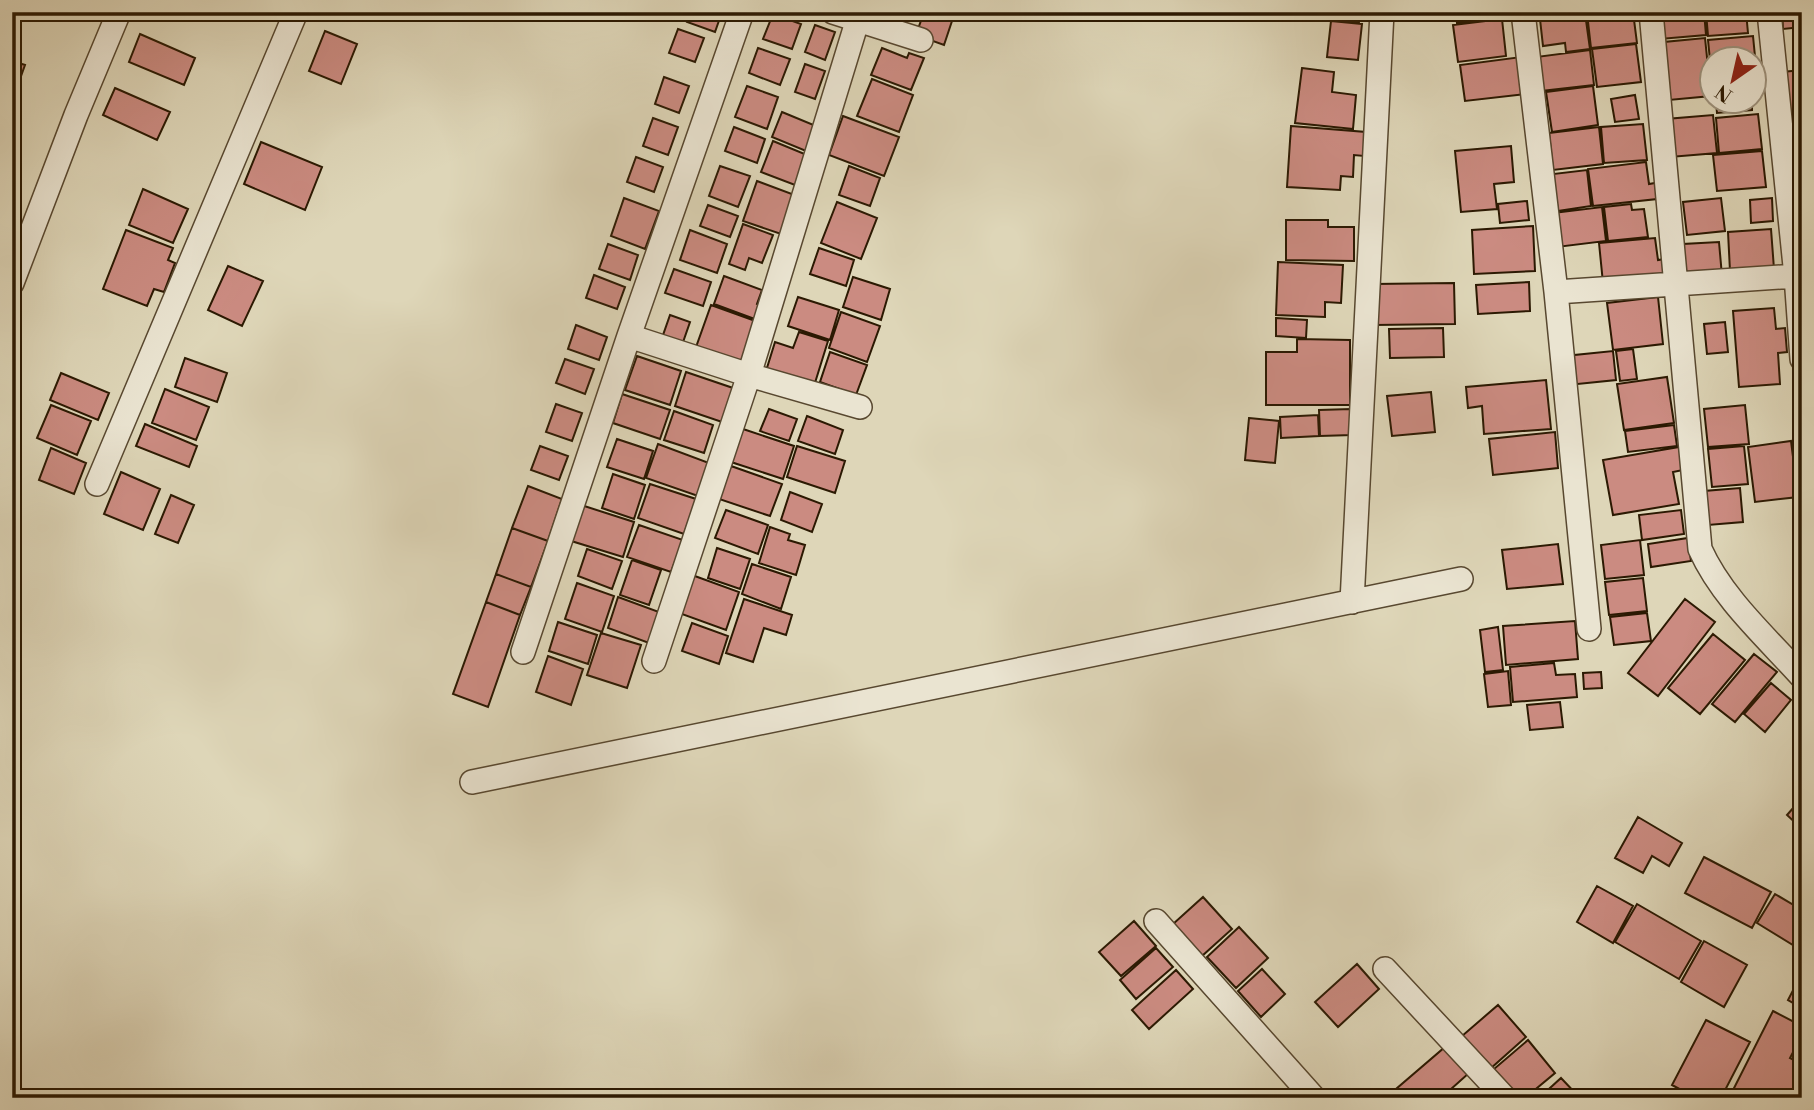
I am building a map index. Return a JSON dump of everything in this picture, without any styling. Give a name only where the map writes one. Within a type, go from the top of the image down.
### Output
[{"type":"street","points":[[12,282],[119,12]]},
{"type":"street","points":[[97,484],[296,12]]},
{"type":"street","points":[[523,652],[629,335],[742,12]]},
{"type":"street","points":[[833,12],[859,16],[921,40]]},
{"type":"street","points":[[1352,602],[1382,12]]},
{"type":"street","points":[[1523,12],[1556,292],[1589,629]]},
{"type":"street","points":[[1651,12],[1700,549],[1723,588],[1802,677]]},
{"type":"street","points":[[1769,12],[1802,359]]},
{"type":"street","points":[[654,661],[749,375],[859,16]]},
{"type":"street","points":[[1556,292],[1796,276]]},
{"type":"street","points":[[629,335],[749,375],[860,407]]},
{"type":"street","points":[[472,782],[1461,579]]},
{"type":"street","points":[[1156,921],[1314,1098]]},
{"type":"street","points":[[1385,969],[1505,1098]]},
{"type":"building","points":[[691,12],[722,12],[715,32],[687,22]]},
{"type":"building","points":[[924,12],[955,12],[944,45],[916,35]]},
{"type":"building","points":[[1300,12],[1333,12],[1332,20],[1300,16]]},
{"type":"building","points":[[1334,12],[1360,12],[1359,22],[1333,20]]},
{"type":"building","points":[[1453,12],[1453,17],[1400,14]]},
{"type":"building","points":[[1456,12],[1493,12],[1493,18],[1457,23]]},
{"type":"building","points":[[1633,12],[1637,43],[1591,48],[1587,13]]},
{"type":"building","points":[[1657,12],[1704,12],[1706,35],[1660,39]]},
{"type":"building","points":[[1706,12],[1746,12],[1748,33],[1708,36]]},
{"type":"building","points":[[1782,12],[1802,12],[1802,27],[1783,29]]},
{"type":"building","points":[[1585,13],[1590,49],[1566,52],[1565,43],[1543,46],[1540,19]]},
{"type":"building","points":[[773,14],[801,24],[792,49],[763,39]]},
{"type":"building","points":[[1502,19],[1506,56],[1458,62],[1453,25]]},
{"type":"building","points":[[1331,21],[1362,24],[1358,60],[1327,57]]},
{"type":"building","points":[[815,25],[835,32],[825,60],[805,52]]},
{"type":"building","points":[[678,29],[704,38],[695,62],[669,53]]},
{"type":"building","points":[[325,31],[357,44],[341,84],[309,71]]},
{"type":"building","points":[[140,34],[195,58],[184,85],[129,62]]},
{"type":"building","points":[[1753,36],[1754,46],[1709,46],[1708,40]]},
{"type":"building","points":[[1705,38],[1706,46],[1699,46],[1699,97],[1669,100],[1664,42]]},
{"type":"building","points":[[1636,44],[1641,82],[1597,87],[1592,49]]},
{"type":"building","points":[[758,48],[790,59],[780,85],[749,73]]},
{"type":"building","points":[[882,48],[907,58],[909,53],[924,58],[911,90],[871,75]]},
{"type":"building","points":[[1590,50],[1594,85],[1541,91],[1536,57]]},
{"type":"building","points":[[1521,57],[1526,94],[1465,101],[1460,65]]},
{"type":"building","points":[[12,61],[25,65],[15,93],[12,92]]},
{"type":"building","points":[[805,64],[825,71],[815,99],[795,92]]},
{"type":"building","points":[[1302,68],[1334,72],[1332,92],[1356,95],[1353,129],[1295,123]]},
{"type":"building","points":[[1802,70],[1802,113],[1786,115],[1782,72]]},
{"type":"building","points":[[664,77],[689,86],[679,113],[655,104]]},
{"type":"building","points":[[872,79],[913,95],[899,132],[857,116]]},
{"type":"building","points":[[747,86],[778,97],[767,129],[735,117]]},
{"type":"building","points":[[1593,86],[1598,125],[1552,132],[1546,92]]},
{"type":"building","points":[[115,88],[170,112],[157,140],[103,115]]},
{"type":"building","points":[[1635,95],[1639,119],[1615,122],[1611,99]]},
{"type":"building","points":[[782,112],[816,126],[806,151],[772,137]]},
{"type":"building","points":[[843,116],[899,137],[884,176],[829,155]]},
{"type":"building","points":[[1713,116],[1717,153],[1670,157],[1666,119]]},
{"type":"building","points":[[1758,116],[1762,149],[1719,153],[1716,118]]},
{"type":"building","points":[[1795,117],[1802,117],[1802,156],[1799,157]]},
{"type":"building","points":[[653,118],[678,127],[668,155],[643,146]]},
{"type":"building","points":[[1643,124],[1647,160],[1604,163],[1601,127]]},
{"type":"building","points":[[1291,126],[1366,132],[1364,156],[1354,155],[1353,177],[1341,176],[1340,190],[1287,187]]},
{"type":"building","points":[[734,127],[765,139],[757,163],[725,151]]},
{"type":"building","points":[[1599,127],[1603,164],[1553,170],[1549,133]]},
{"type":"building","points":[[773,141],[807,155],[795,185],[761,172]]},
{"type":"building","points":[[261,142],[322,167],[305,210],[244,184]]},
{"type":"building","points":[[1511,146],[1514,182],[1494,184],[1497,209],[1461,212],[1455,151]]},
{"type":"building","points":[[1762,151],[1766,187],[1717,191],[1713,155]]},
{"type":"building","points":[[636,157],[663,167],[654,192],[627,182]]},
{"type":"building","points":[[1646,162],[1649,184],[1655,183],[1657,199],[1593,206],[1588,169]]},
{"type":"building","points":[[720,166],[750,176],[738,207],[709,196]]},
{"type":"building","points":[[849,166],[880,178],[870,206],[839,195]]},
{"type":"building","points":[[1587,170],[1591,206],[1558,211],[1553,174]]},
{"type":"building","points":[[757,181],[800,197],[787,236],[743,221]]},
{"type":"building","points":[[143,189],[188,209],[173,243],[129,225]]},
{"type":"building","points":[[624,198],[659,211],[645,249],[611,236]]},
{"type":"building","points":[[1721,198],[1725,231],[1687,235],[1683,202]]},
{"type":"building","points":[[1772,198],[1773,221],[1751,223],[1750,200]]},
{"type":"building","points":[[1527,201],[1529,220],[1500,223],[1498,204]]},
{"type":"building","points":[[837,202],[877,218],[861,259],[821,243]]},
{"type":"building","points":[[1631,204],[1632,210],[1644,209],[1648,237],[1608,241],[1604,207]]},
{"type":"building","points":[[708,205],[738,216],[730,237],[700,226]]},
{"type":"building","points":[[1602,207],[1606,241],[1557,247],[1553,213]]},
{"type":"building","points":[[1286,220],[1328,220],[1328,227],[1354,227],[1354,261],[1286,260]]},
{"type":"building","points":[[743,224],[773,235],[762,263],[749,258],[745,270],[729,264]]},
{"type":"building","points":[[1533,226],[1535,271],[1474,274],[1472,230]]},
{"type":"building","points":[[1771,229],[1774,269],[1730,271],[1728,232]]},
{"type":"building","points":[[126,230],[173,248],[168,260],[175,263],[164,292],[154,289],[147,306],[103,289]]},
{"type":"building","points":[[690,230],[727,244],[717,273],[680,260]]},
{"type":"building","points":[[1655,238],[1658,260],[1665,259],[1667,276],[1603,283],[1599,243]]},
{"type":"building","points":[[1719,242],[1722,276],[1686,278],[1683,244]]},
{"type":"building","points":[[608,244],[638,255],[630,280],[599,269]]},
{"type":"building","points":[[819,248],[854,260],[846,286],[810,274]]},
{"type":"building","points":[[1278,262],[1343,265],[1341,303],[1325,302],[1325,317],[1276,315]]},
{"type":"building","points":[[228,266],[263,281],[242,326],[208,310]]},
{"type":"building","points":[[674,269],[711,282],[703,306],[665,293]]},
{"type":"building","points":[[594,275],[625,287],[617,309],[586,298]]},
{"type":"building","points":[[724,276],[762,290],[757,304],[765,307],[760,321],[714,304]]},
{"type":"building","points":[[853,277],[890,289],[881,320],[843,307]]},
{"type":"building","points":[[1529,282],[1530,311],[1478,314],[1476,285]]},
{"type":"building","points":[[1454,283],[1455,324],[1374,325],[1373,284]]},
{"type":"building","points":[[798,297],[839,310],[830,340],[788,326]]},
{"type":"building","points":[[1658,297],[1663,344],[1613,350],[1607,303]]},
{"type":"building","points":[[711,305],[761,323],[745,368],[695,350]]},
{"type":"building","points":[[1774,308],[1776,329],[1785,328],[1787,352],[1778,353],[1780,384],[1739,387],[1733,311]]},
{"type":"building","points":[[841,312],[880,326],[867,362],[829,348]]},
{"type":"building","points":[[670,315],[690,322],[682,345],[662,338]]},
{"type":"building","points":[[1276,318],[1307,320],[1306,338],[1276,336]]},
{"type":"building","points":[[1725,322],[1728,352],[1707,354],[1704,324]]},
{"type":"building","points":[[576,325],[607,337],[599,360],[568,349]]},
{"type":"building","points":[[1443,328],[1444,357],[1390,358],[1389,329]]},
{"type":"building","points":[[799,332],[828,341],[814,386],[766,371],[775,342],[793,348]]},
{"type":"building","points":[[1297,339],[1350,340],[1350,405],[1266,405],[1266,352],[1297,352]]},
{"type":"building","points":[[1633,349],[1637,379],[1620,381],[1616,351]]},
{"type":"building","points":[[1613,351],[1616,380],[1568,385],[1565,356]]},
{"type":"building","points":[[830,352],[867,365],[856,395],[820,382]]},
{"type":"building","points":[[637,356],[681,371],[670,405],[625,390]]},
{"type":"building","points":[[185,358],[227,373],[217,402],[175,387]]},
{"type":"building","points":[[565,359],[594,369],[585,394],[556,383]]},
{"type":"building","points":[[686,372],[733,388],[722,422],[675,406]]},
{"type":"building","points":[[61,373],[109,393],[98,420],[50,400]]},
{"type":"building","points":[[1667,377],[1674,423],[1624,430],[1617,384]]},
{"type":"building","points":[[1546,380],[1551,429],[1484,434],[1482,406],[1468,408],[1466,387]]},
{"type":"building","points":[[165,389],[209,407],[196,440],[152,423]]},
{"type":"building","points":[[1431,392],[1435,432],[1392,436],[1387,396]]},
{"type":"building","points":[[622,394],[670,410],[660,439],[613,423]]},
{"type":"building","points":[[556,404],[582,413],[572,441],[546,432]]},
{"type":"building","points":[[51,405],[91,421],[77,455],[37,438]]},
{"type":"building","points":[[1745,405],[1749,444],[1708,447],[1704,409]]},
{"type":"building","points":[[769,409],[797,419],[789,441],[760,431]]},
{"type":"building","points":[[1351,409],[1352,435],[1320,436],[1319,410]]},
{"type":"building","points":[[674,411],[713,425],[704,453],[664,440]]},
{"type":"building","points":[[1318,415],[1319,436],[1281,438],[1280,417]]},
{"type":"building","points":[[807,416],[843,430],[835,454],[798,441]]},
{"type":"building","points":[[1249,418],[1279,421],[1275,463],[1245,460]]},
{"type":"building","points":[[145,424],[197,446],[189,467],[136,446]]},
{"type":"building","points":[[1674,425],[1677,446],[1628,452],[1625,431]]},
{"type":"building","points":[[743,429],[794,446],[783,479],[731,462]]},
{"type":"building","points":[[1555,432],[1558,468],[1493,475],[1489,439]]},
{"type":"building","points":[[617,439],[653,451],[644,479],[607,467]]},
{"type":"building","points":[[1791,441],[1798,497],[1755,502],[1748,447]]},
{"type":"building","points":[[658,444],[709,463],[698,496],[646,478]]},
{"type":"building","points":[[540,446],[568,456],[559,480],[531,470]]},
{"type":"building","points":[[797,446],[845,461],[835,493],[787,477]]},
{"type":"building","points":[[1744,446],[1748,484],[1712,487],[1708,449]]},
{"type":"building","points":[[1679,447],[1683,470],[1673,472],[1679,504],[1613,515],[1603,460]]},
{"type":"building","points":[[51,448],[86,463],[74,494],[39,480]]},
{"type":"building","points":[[731,466],[782,484],[770,516],[719,499]]},
{"type":"building","points":[[121,472],[160,489],[143,530],[104,514]]},
{"type":"building","points":[[613,474],[645,485],[634,519],[602,508]]},
{"type":"building","points":[[650,484],[696,499],[684,534],[638,518]]},
{"type":"building","points":[[528,486],[562,499],[548,541],[512,528]]},
{"type":"building","points":[[1740,488],[1743,522],[1708,525],[1704,491]]},
{"type":"building","points":[[790,492],[822,504],[812,532],[781,520]]},
{"type":"building","points":[[171,495],[194,505],[178,543],[155,534]]},
{"type":"building","points":[[578,504],[634,522],[623,557],[568,540]]},
{"type":"building","points":[[726,510],[768,525],[758,554],[715,538]]},
{"type":"building","points":[[1681,510],[1684,534],[1642,540],[1639,515]]},
{"type":"building","points":[[639,525],[683,540],[671,572],[627,557]]},
{"type":"building","points":[[770,527],[790,534],[788,540],[805,545],[796,575],[759,563]]},
{"type":"building","points":[[512,528],[548,541],[531,587],[496,574]]},
{"type":"building","points":[[1688,538],[1691,561],[1651,567],[1648,544]]},
{"type":"building","points":[[1640,540],[1644,575],[1605,579],[1601,545]]},
{"type":"building","points":[[1558,544],[1563,584],[1507,589],[1502,550]]},
{"type":"building","points":[[717,548],[750,559],[740,589],[708,578]]},
{"type":"building","points":[[587,549],[622,561],[612,589],[578,576]]},
{"type":"building","points":[[632,560],[661,570],[649,605],[620,595]]},
{"type":"building","points":[[752,564],[791,577],[781,609],[742,594]]},
{"type":"building","points":[[496,574],[531,587],[520,615],[486,602]]},
{"type":"building","points":[[692,575],[739,592],[726,630],[679,613]]},
{"type":"building","points":[[1643,578],[1647,611],[1609,615],[1605,582]]},
{"type":"building","points":[[577,583],[614,596],[602,632],[565,619]]},
{"type":"building","points":[[618,597],[659,612],[649,643],[608,628]]},
{"type":"building","points":[[744,599],[792,615],[786,635],[764,628],[753,662],[726,653]]},
{"type":"building","points":[[1685,599],[1715,622],[1658,696],[1628,673]]},
{"type":"building","points":[[486,602],[520,615],[488,707],[453,694]]},
{"type":"building","points":[[1647,613],[1651,641],[1614,645],[1610,617]]},
{"type":"building","points":[[1575,621],[1578,659],[1506,665],[1503,626]]},
{"type":"building","points":[[558,622],[597,635],[588,664],[549,651]]},
{"type":"building","points":[[692,623],[728,636],[719,664],[682,651]]},
{"type":"building","points":[[1498,627],[1503,670],[1485,672],[1480,630]]},
{"type":"building","points":[[601,633],[641,645],[627,688],[587,675]]},
{"type":"building","points":[[1713,634],[1745,660],[1700,714],[1668,688]]},
{"type":"building","points":[[1754,654],[1777,672],[1735,722],[1712,704]]},
{"type":"building","points":[[548,656],[583,669],[571,705],[536,692]]},
{"type":"building","points":[[1554,663],[1556,675],[1575,674],[1577,697],[1513,702],[1510,667]]},
{"type":"building","points":[[1508,671],[1511,705],[1488,707],[1484,674]]},
{"type":"building","points":[[1601,672],[1602,688],[1584,689],[1583,673]]},
{"type":"building","points":[[1771,683],[1791,700],[1765,732],[1744,714]]},
{"type":"building","points":[[1560,702],[1563,727],[1530,730],[1527,705]]},
{"type":"building","points":[[1802,798],[1802,829],[1787,815]]},
{"type":"building","points":[[1638,817],[1682,843],[1669,866],[1652,856],[1643,873],[1615,858]]},
{"type":"building","points":[[1704,857],[1771,892],[1752,928],[1685,893]]},
{"type":"building","points":[[1597,886],[1633,906],[1613,943],[1577,922]]},
{"type":"building","points":[[1775,894],[1802,910],[1801,950],[1757,923]]},
{"type":"building","points":[[1203,897],[1232,929],[1202,956],[1173,924]]},
{"type":"building","points":[[1637,904],[1701,941],[1679,979],[1615,942]]},
{"type":"building","points":[[1134,921],[1156,946],[1121,976],[1099,952]]},
{"type":"building","points":[[1239,927],[1268,958],[1236,988],[1207,957]]},
{"type":"building","points":[[1704,941],[1747,965],[1724,1007],[1681,982]]},
{"type":"building","points":[[1156,948],[1173,967],[1136,999],[1120,980]]},
{"type":"building","points":[[1357,964],[1379,989],[1338,1027],[1315,1002]]},
{"type":"building","points":[[1262,969],[1285,994],[1261,1017],[1238,991]]},
{"type":"building","points":[[1176,970],[1193,989],[1149,1029],[1132,1010]]},
{"type":"building","points":[[1802,973],[1802,1008],[1788,1000]]},
{"type":"building","points":[[1498,1005],[1526,1037],[1490,1069],[1462,1036]]},
{"type":"building","points":[[1773,1011],[1802,1026],[1802,1035],[1790,1058],[1802,1064],[1802,1079],[1792,1098],[1729,1098]]},
{"type":"building","points":[[1706,1020],[1750,1042],[1721,1098],[1696,1098],[1672,1085]]},
{"type":"building","points":[[1528,1040],[1555,1073],[1525,1098],[1518,1098],[1494,1069]]},
{"type":"building","points":[[1445,1047],[1469,1073],[1441,1098],[1391,1098],[1389,1095]]},
{"type":"building","points":[[1561,1078],[1580,1098],[1539,1098]]}]
